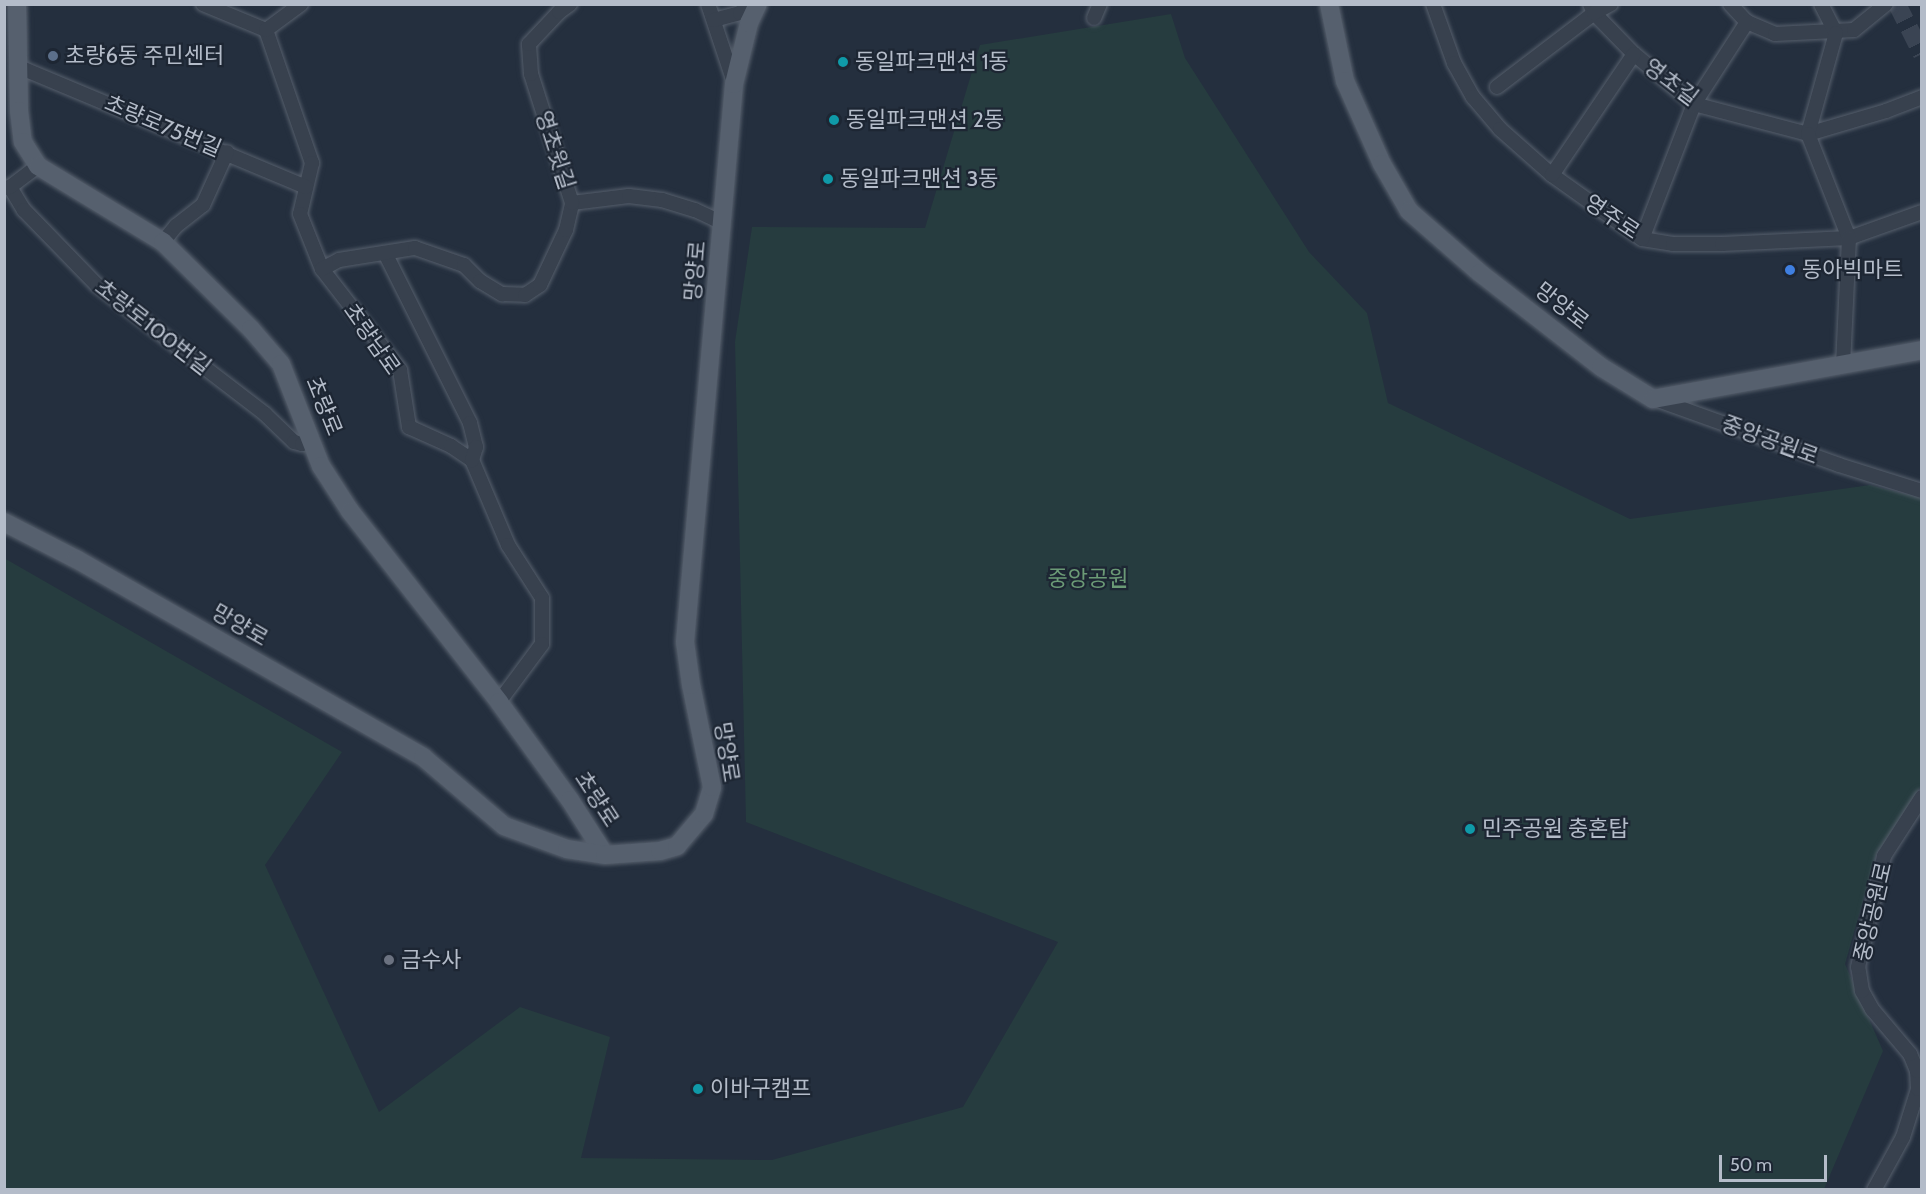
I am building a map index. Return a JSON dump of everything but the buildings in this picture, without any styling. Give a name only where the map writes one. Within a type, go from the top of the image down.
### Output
[{"type":"main road","name":"초량로","points":[[17,4],[14,59],[23,142],[38,166],[163,242],[251,329],[281,364],[321,466],[350,511],[499,702],[570,800],[605,855]]},
{"type":"main road","name":"망양로","points":[[4,522],[86,564],[423,757],[504,826],[567,849],[605,855],[660,851],[677,846],[705,814],[712,787],[691,685],[685,642],[734,84],[749,23],[758,4]]},
{"type":"main road","name":"망양로","points":[[1329,4],[1346,81],[1382,164],[1409,211],[1480,273],[1601,367],[1653,399]]},
{"type":"main road","points":[[1653,399],[1922,350]]},
{"type":"street","points":[[203,4],[266,30],[301,4]]},
{"type":"street","points":[[236,4],[236,19]]},
{"type":"street","name":"영초윗길","points":[[322,269],[339,260],[414,248],[435,253],[464,265],[480,281],[502,294],[525,295],[540,285],[566,230],[572,202],[531,74],[530,44],[559,12],[570,4]]},
{"type":"street","points":[[708,4],[734,84]]},
{"type":"street","points":[[714,20],[740,13],[751,4]]},
{"type":"street","name":"영주로","points":[[1433,4],[1454,63],[1473,97],[1500,129],[1552,175],[1642,239],[1673,244],[1722,244],[1849,238],[1922,212]]},
{"type":"street","points":[[1497,87],[1592,9],[1611,4]]},
{"type":"street","points":[[1730,4],[1748,21],[1775,34],[1836,33],[1854,30],[1886,4]]},
{"type":"street","points":[[1821,4],[1836,33],[1808,134],[1849,238],[1843,364]]},
{"type":"street","name":"영초길","points":[[1592,9],[1634,54],[1694,104],[1808,134]]},
{"type":"street","points":[[1642,239],[1694,104],[1748,21]]},
{"type":"street","name":"초량남로","points":[[266,30],[312,163],[300,214],[322,269],[400,370],[409,428],[451,446],[472,460]]},
{"type":"street","points":[[1552,175],[1634,54]]},
{"type":"street","name":"초량로75번길","points":[[14,59],[306,187]]},
{"type":"street","points":[[1808,134],[1922,98]]},
{"type":"street","points":[[163,242],[176,226],[203,205],[226,152]]},
{"type":"street","points":[[7,187],[38,166]]},
{"type":"street","name":"초량로100번길","points":[[7,187],[24,210],[97,285],[265,414],[294,442],[302,444],[312,440]]},
{"type":"street","points":[[572,202],[629,196],[662,200],[695,210],[723,223]]},
{"type":"street","points":[[386,253],[470,423],[476,447],[472,460],[508,545],[542,598],[542,644],[499,702]]},
{"type":"street","name":"중앙공원로","points":[[1653,399],[1839,465],[1922,491]]},
{"type":"street","name":"중앙공원로","points":[[1874,1190],[1903,1137],[1918,1089],[1917,1071],[1910,1054],[1872,1009],[1862,991],[1858,967],[1884,856],[1922,796]]},
{"type":"green space","name":"중앙공원","points":[[1171,14],[1185,58],[1309,252],[1367,313],[1388,403],[1630,519],[1870,485],[1921,498],[1921,786],[1876,855],[1845,964],[1883,1051],[1824,1189],[5,1189],[4,558],[342,752],[265,865],[379,1112],[520,1007],[610,1037],[581,1158],[772,1160],[963,1107],[1058,942],[746,822],[735,342],[752,227],[925,228],[980,45]]},
{"type":"tunnel","points":[[1897,4],[1922,54]]},
{"type":"place","name":"초량6동 주민센터","points":[[53,56]]},
{"type":"place","name":"동일파크맨션 1동","points":[[843,62]]},
{"type":"place","name":"동일파크맨션 2동","points":[[834,120]]},
{"type":"place","name":"동일파크맨션 3동","points":[[828,179]]},
{"type":"place","name":"동아빅마트","points":[[1790,270]]},
{"type":"place","name":"민주공원 충혼탑","points":[[1470,829]]},
{"type":"place","name":"금수사","points":[[389,960]]},
{"type":"place","name":"이바구캠프","points":[[698,1089]]}]
